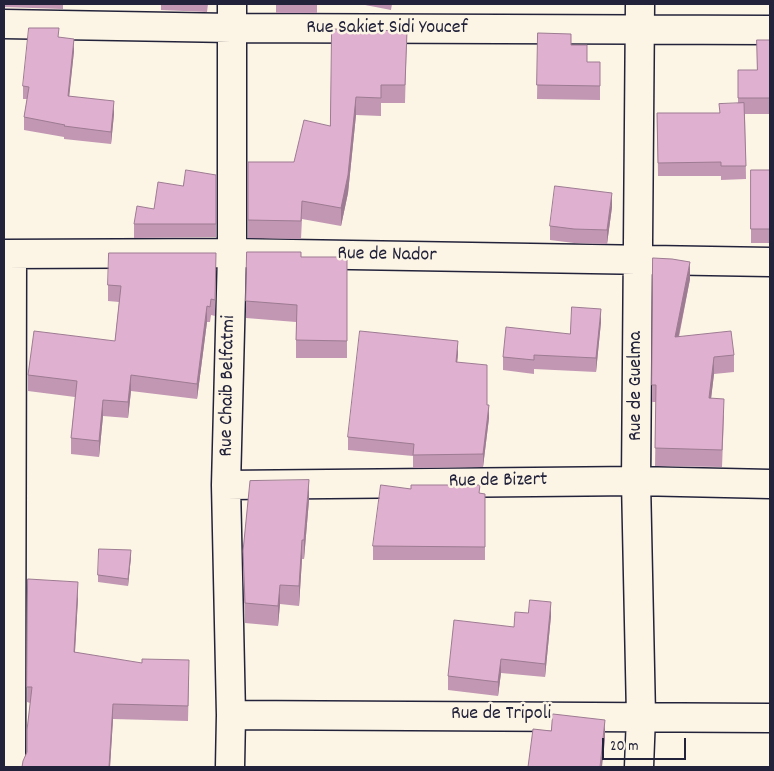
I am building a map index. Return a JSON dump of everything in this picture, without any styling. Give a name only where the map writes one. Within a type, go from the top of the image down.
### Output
[{"type":"street","name":"Rue Sakiet Sidi Youcef","points":[[4,24],[232,16],[640,17],[770,30]]},
{"type":"street","name":"Rue Chaib Belfatmi","points":[[230,767],[231,715],[226,484],[232,254],[232,16]]},
{"type":"street","name":"Rue de Guelma","points":[[639,767],[641,716],[636,481],[640,17]]},
{"type":"street","name":"Rue de Nador","points":[[8,255],[232,254],[770,262]]},
{"type":"street","points":[[8,255],[11,767]]},
{"type":"street","name":"Rue de Bizert","points":[[226,484],[636,481],[770,484]]},
{"type":"street","name":"Rue de Tripoli","points":[[231,715],[770,718]]},
{"type":"building","points":[[29,28],[59,28],[58,37],[74,39],[68,96],[114,101],[111,132],[64,126],[24,117],[29,87],[23,86]]},
{"type":"building","points":[[332,29],[407,31],[405,85],[381,85],[381,98],[356,97],[348,175],[341,208],[302,201],[301,221],[248,220],[248,162],[294,162],[304,120],[330,126]]},
{"type":"building","points":[[538,33],[571,34],[571,45],[587,45],[587,62],[600,62],[600,86],[537,85]]},
{"type":"building","points":[[757,40],[770,40],[770,98],[738,98],[738,70],[757,70]]},
{"type":"building","points":[[744,103],[746,166],[721,166],[721,162],[658,163],[657,113],[720,113],[719,104]]},
{"type":"building","points":[[186,170],[216,175],[216,224],[134,224],[137,206],[154,209],[158,182],[183,186]]},
{"type":"building","points":[[751,170],[770,170],[770,229],[751,229]]},
{"type":"building","points":[[555,186],[612,193],[607,230],[550,226]]},
{"type":"building","points":[[247,252],[301,252],[301,257],[347,257],[347,341],[296,340],[297,305],[246,301]]},
{"type":"building","points":[[109,253],[216,253],[215,300],[211,299],[210,307],[207,306],[197,384],[131,375],[128,402],[103,400],[99,441],[71,438],[77,381],[28,375],[34,331],[115,341],[121,286],[108,285]]},
{"type":"building","points":[[653,258],[690,262],[675,337],[731,331],[734,355],[714,357],[709,398],[724,399],[722,450],[655,448],[656,385],[652,385]]},
{"type":"building","points":[[572,307],[601,309],[596,358],[534,355],[534,360],[503,357],[506,327],[570,334]]},
{"type":"building","points":[[360,331],[458,341],[456,362],[487,365],[487,405],[489,405],[483,454],[413,455],[414,444],[348,437]]},
{"type":"building","points":[[309,480],[299,586],[280,585],[278,606],[245,603],[243,551],[250,481]]},
{"type":"building","points":[[381,485],[411,489],[411,485],[480,485],[479,493],[485,494],[485,547],[373,546]]},
{"type":"building","points":[[99,549],[131,550],[128,579],[98,575]]},
{"type":"building","points":[[28,579],[78,582],[74,652],[142,663],[142,659],[189,660],[188,706],[113,704],[109,767],[22,767],[27,752],[27,730],[32,687],[27,687]]},
{"type":"building","points":[[530,600],[551,602],[545,664],[501,659],[498,682],[448,676],[454,620],[514,627],[515,612],[528,613]]},
{"type":"building","points":[[553,714],[605,720],[600,767],[528,767],[533,729],[551,731]]}]
